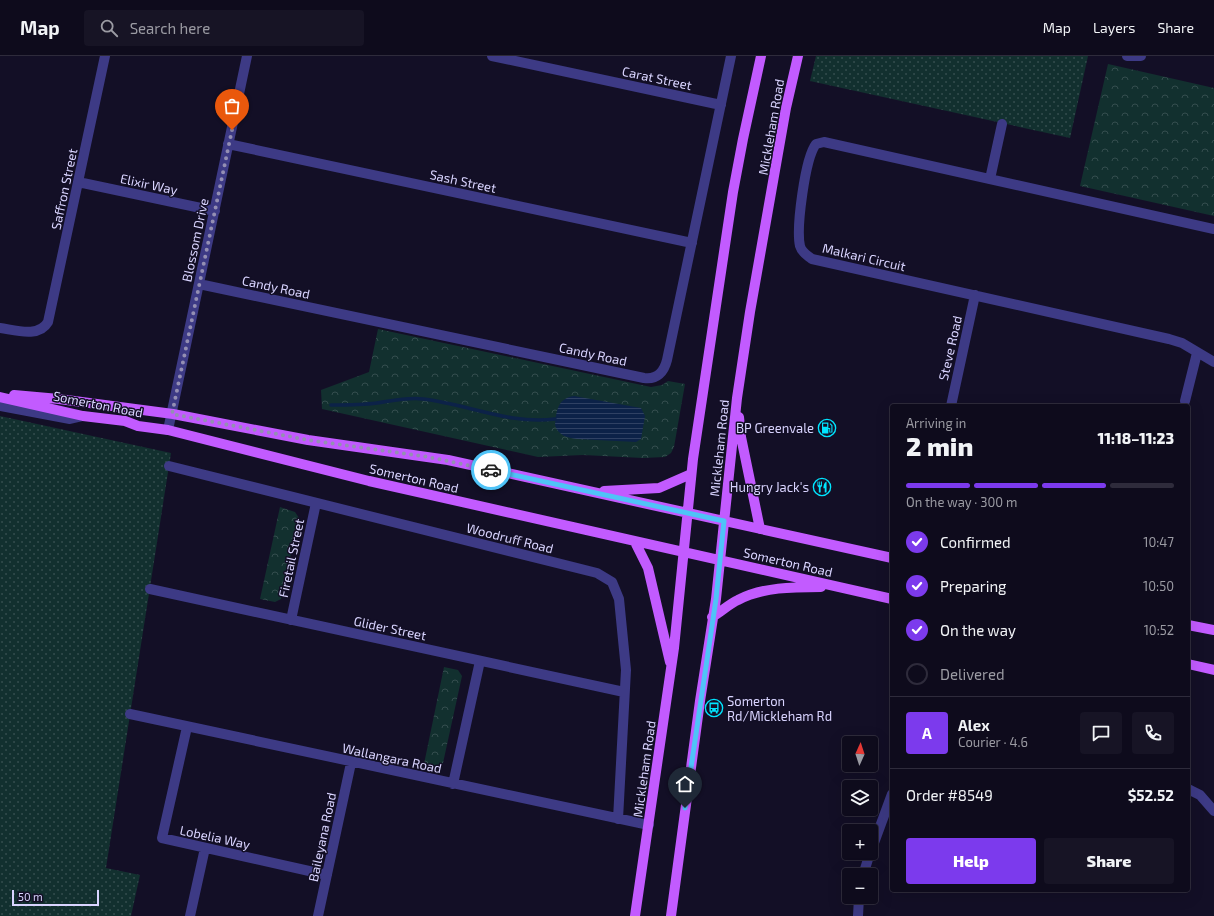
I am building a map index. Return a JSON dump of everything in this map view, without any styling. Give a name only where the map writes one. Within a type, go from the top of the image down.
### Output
[{"type":"main road","name":"Mickleham Road","points":[[635,916],[672,668],[682,552],[691,474],[733,192],[761,56]]},
{"type":"main road","name":"Mickleham Road","points":[[671,916],[720,560],[737,398],[755,273],[786,108],[798,56]]},
{"type":"main road","name":"Somerton Road","points":[[0,394],[59,399],[172,414],[308,440],[448,460],[890,558]]},
{"type":"main road","name":"Somerton Road","points":[[0,398],[84,416],[125,421],[138,426],[168,430],[369,481],[890,599]]},
{"type":"main road","points":[[737,398],[741,437],[760,529]]},
{"type":"main road","points":[[586,491],[644,490],[659,488],[691,474]]},
{"type":"main road","points":[[635,542],[648,568],[672,668]]},
{"type":"main road","points":[[712,617],[738,600],[756,593],[787,587],[839,587]]},
{"type":"main road","points":[[1190,625],[1214,630]]},
{"type":"main road","points":[[1190,664],[1214,670]]},
{"type":"street","name":"Saffron Street","points":[[0,328],[35,332],[45,327],[50,316],[105,56]]},
{"type":"street","name":"Blossom Drive","points":[[168,430],[247,56]]},
{"type":"street","name":"Carat Street","points":[[492,56],[722,105]]},
{"type":"street","name":"Candy Road","points":[[199,284],[650,379],[658,376],[666,365],[722,105],[731,56]]},
{"type":"street","points":[[1127,56],[1140,56]]},
{"type":"street","points":[[990,179],[1002,124]]},
{"type":"street","name":"Malkari Circuit","points":[[1214,230],[824,142],[816,144],[808,158],[801,207],[800,247],[804,254],[812,259],[1169,339],[1182,343],[1214,362]]},
{"type":"street","name":"Sash Street","points":[[228,144],[692,243]]},
{"type":"street","name":"Elixir Way","points":[[78,182],[215,211]]},
{"type":"street","name":"Steve Road","points":[[950,404],[975,295]]},
{"type":"street","points":[[1185,401],[1197,353]]},
{"type":"street","points":[[0,406],[70,419],[84,416]]},
{"type":"street","name":"Woodruff Road","points":[[169,466],[597,573],[612,582],[619,599],[626,670],[618,819]]},
{"type":"street","name":"Firetail Street","points":[[291,620],[316,503]]},
{"type":"street","name":"Glider Street","points":[[150,589],[624,692]]},
{"type":"street","points":[[453,784],[480,661]]},
{"type":"street","name":"Wallangara Road","points":[[130,714],[351,763],[649,825]]},
{"type":"street","name":"Lobelia Way","points":[[187,727],[162,838],[327,875]]},
{"type":"street","name":"Baileyana Road","points":[[318,916],[351,763]]},
{"type":"street","points":[[1190,790],[1200,795],[1214,811]]},
{"type":"street","points":[[878,833],[890,800]]},
{"type":"street","points":[[190,916],[205,848]]},
{"type":"street","points":[[858,916],[859,904]]},
{"type":"green space","points":[[816,56],[1088,56],[1070,138],[810,81]]},
{"type":"green space","points":[[1108,64],[1214,88],[1214,216],[1080,186]]},
{"type":"green space","points":[[378,329],[651,387],[662,385],[668,381],[685,384],[674,447],[671,453],[665,457],[643,458],[583,455],[538,457],[322,409],[321,390],[369,372]]},
{"type":"green space","points":[[0,416],[171,453],[106,868],[140,875],[131,916],[0,916]]},
{"type":"green space","points":[[280,507],[295,512],[299,518],[281,599],[275,602],[260,599]]},
{"type":"green space","points":[[444,667],[458,670],[462,676],[443,763],[437,767],[424,764]]},
{"type":"water","points":[[574,396],[641,408],[645,416],[641,439],[636,442],[577,439],[561,434],[555,425],[557,410],[564,399]]},
{"type":"waterway","points":[[331,405],[366,404],[411,398],[456,405],[505,417],[538,420],[555,419]]},
{"type":"way so far","points":[[232,130],[172,414],[308,440],[448,460],[491,470]]},
{"type":"place","name":"BP Greenvale","points":[[827,428]]},
{"type":"place","name":"Hungry Jack's","points":[[822,487]]},
{"type":"place","name":"Somerton Rd/Mickleham Rd","points":[[714,708]]},
{"type":"route","points":[[491,470],[724,521],[716,599],[712,617],[685,808]]}]
